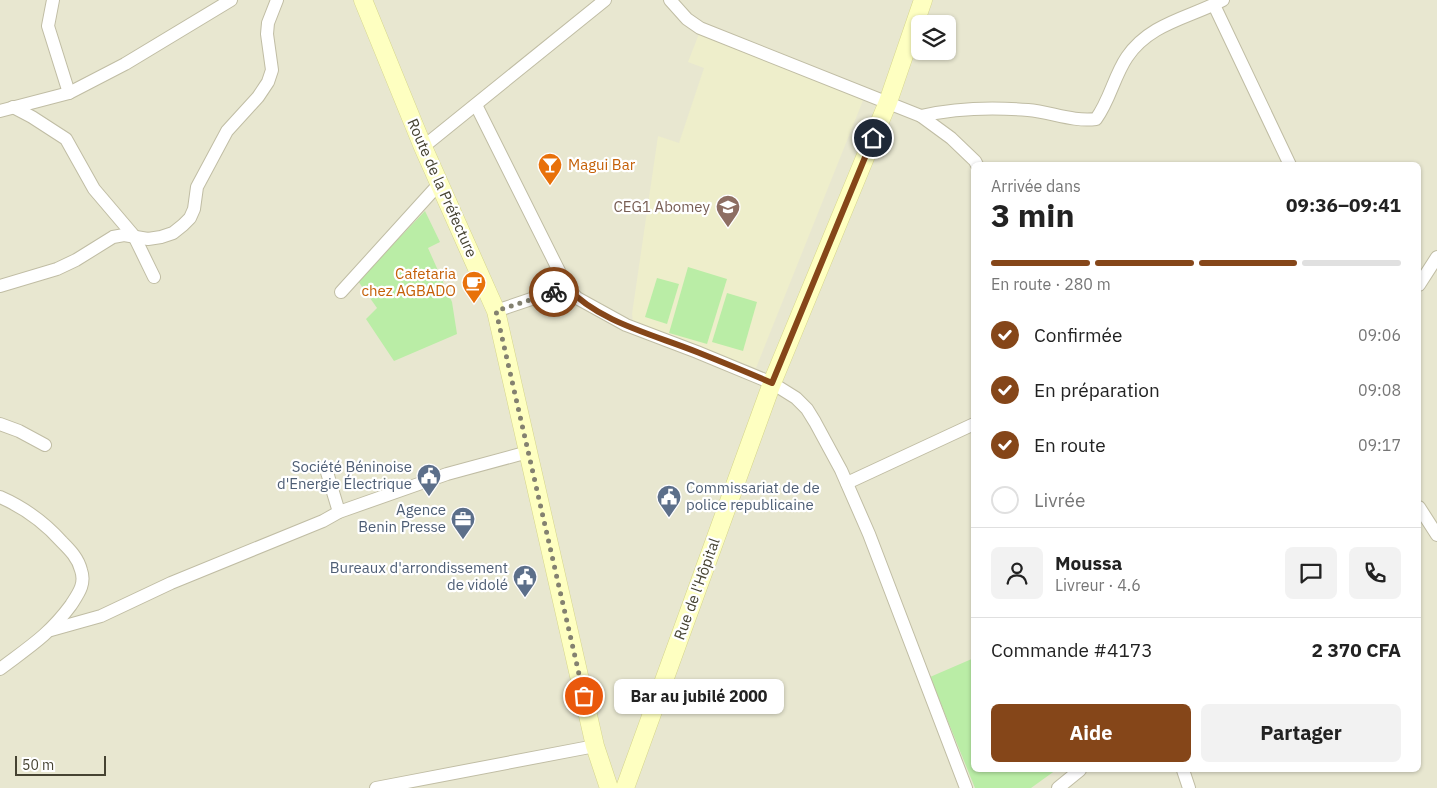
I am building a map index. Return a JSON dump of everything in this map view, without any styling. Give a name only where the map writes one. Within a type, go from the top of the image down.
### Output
[{"type":"street","points":[[53,0],[48,26],[69,93]]},
{"type":"street","points":[[0,111],[69,93],[125,64],[231,0]]},
{"type":"street","points":[[0,286],[76,260],[113,237],[124,235],[148,239],[161,237],[173,233],[183,226],[190,218],[194,209],[197,188],[227,131],[258,97],[268,82],[272,70],[267,34],[268,23],[277,0]]},
{"type":"street","name":"Route de la Préfecture","points":[[363,0],[423,148],[496,311],[595,746],[609,788]]},
{"type":"street","points":[[423,148],[605,0]]},
{"type":"street","points":[[670,0],[687,18],[700,28],[921,116],[951,138],[976,162]]},
{"type":"street","name":"Rue de l'Hôpital","points":[[625,788],[772,383],[888,102],[924,0]]},
{"type":"street","points":[[921,116],[968,108],[1028,110],[1085,121],[1096,119],[1104,109],[1127,57],[1142,40],[1152,32],[1218,2],[1289,162]]},
{"type":"street","points":[[476,105],[567,287],[577,298],[626,326],[697,352],[772,383],[796,398],[807,409],[847,483],[916,654],[966,788]]},
{"type":"street","points":[[13,107],[66,139],[94,190],[134,236],[154,277]]},
{"type":"street","points":[[341,292],[439,184]]},
{"type":"street","points":[[1421,282],[1437,257]]},
{"type":"street","points":[[496,311],[567,287]]},
{"type":"street","points":[[0,424],[19,431],[44,445]]},
{"type":"street","points":[[847,483],[971,425]]},
{"type":"street","points":[[51,630],[101,616],[171,582],[340,512],[447,474],[528,452]]},
{"type":"street","points":[[326,469],[340,512]]},
{"type":"street","points":[[0,497],[15,503],[45,525],[74,555],[83,577],[80,592],[51,630],[0,669]]},
{"type":"street","points":[[1421,510],[1437,535]]},
{"type":"street","points":[[376,788],[595,746]]},
{"type":"street","points":[[1058,788],[1078,772]]},
{"type":"street","points":[[1185,772],[1189,788]]},
{"type":"shaded area","points":[[0,0],[1437,0],[1437,788],[0,788]]},
{"type":"shaded area","name":"CEG1 Abomey","points":[[699,34],[864,98],[756,368],[633,323],[632,314],[658,136],[679,143],[704,68],[688,62]]},
{"type":"green space","points":[[425,211],[440,242],[428,248],[452,302],[457,334],[394,361],[366,319],[377,308],[358,281]]},
{"type":"green space","points":[[688,267],[727,279],[707,344],[669,333]]},
{"type":"green space","points":[[657,278],[679,284],[667,324],[645,317]]},
{"type":"green space","points":[[727,293],[757,302],[743,351],[712,342]]},
{"type":"green space","points":[[971,659],[971,772],[1053,772],[1031,788],[975,788],[930,677]]},
{"type":"way so far","points":[[554,292],[496,311],[584,696]]},
{"type":"place","name":"Magui Bar","points":[[550,186]]},
{"type":"place","name":"CEG1 Abomey","points":[[728,228]]},
{"type":"place","name":"Cafetaria chez AGBADO","points":[[474,304]]},
{"type":"place","name":"Société Béninoise d'Energie Électrique","points":[[429,497]]},
{"type":"place","name":"Commissariat de de police republicaine","points":[[669,518]]},
{"type":"place","name":"Agence Benin Presse","points":[[463,540]]},
{"type":"place","name":"Bureaux d'arrondissement de vidolé","points":[[525,598]]},
{"type":"place","name":"Bar au jubilé 2000","points":[[584,696]]},
{"type":"route","points":[[554,292],[567,287],[577,298],[626,326],[697,352],[772,383],[873,138]]}]
